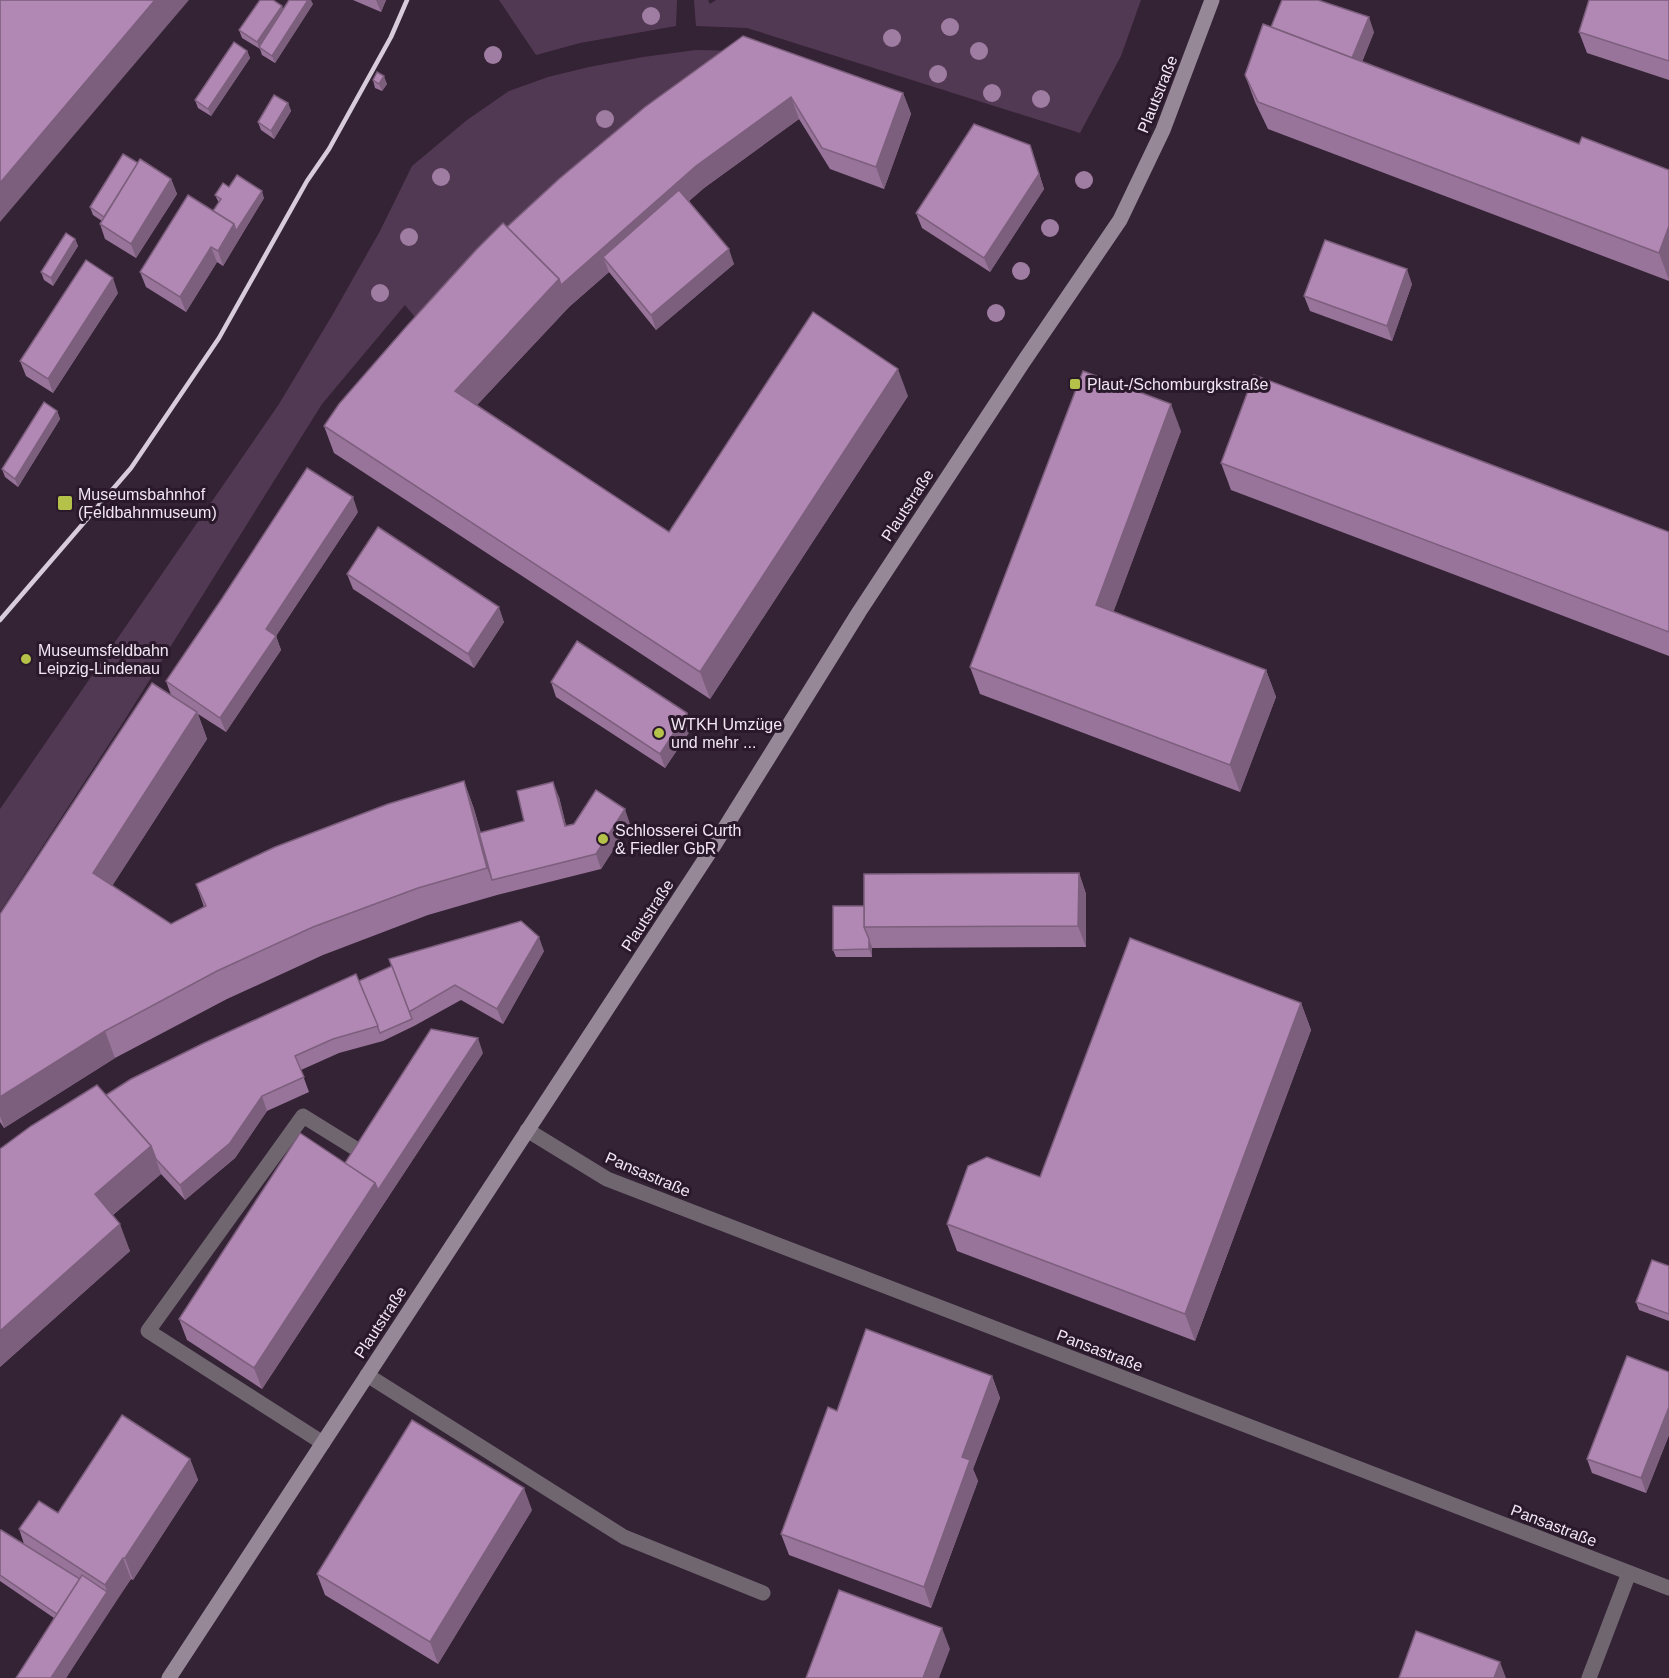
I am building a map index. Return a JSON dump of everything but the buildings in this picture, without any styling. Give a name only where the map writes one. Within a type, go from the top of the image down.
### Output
[{"type":"main road","name":"Plautstraße","points":[[169,1678],[713,847],[866,602],[1016,372],[1120,220],[1163,130],[1212,0]]},
{"type":"street","points":[[323,1443],[148,1331],[303,1116],[353,1147]]},
{"type":"street","name":"Pansastraße","points":[[527,1130],[607,1179],[1669,1588]]},
{"type":"street","points":[[367,1375],[624,1537],[763,1593]]},
{"type":"street","points":[[1589,1678],[1629,1573]]},
{"type":"shaded area","points":[[499,0],[677,0],[676,26],[580,43],[536,55]]},
{"type":"shaded area","points":[[694,0],[708,0],[710,4],[716,0],[1141,0],[1121,56],[1080,133],[747,28],[696,26]]},
{"type":"shaded area","points":[[696,50],[747,51],[431,337],[405,305],[322,404],[124,721],[0,912],[0,809],[279,404],[380,231],[412,166],[467,120],[509,91],[548,77],[589,67]]},
{"type":"railway","points":[[0,620],[131,468],[219,338],[307,181],[329,149],[391,37],[407,0]]},
{"type":"place","name":"Plaut-/Schomburgkstraße","points":[[1075,384]]},
{"type":"place","name":"Museumsbahnhof (Feldbahnmuseum)","points":[[65,503]]},
{"type":"place","name":"Museumsfeldbahn Leipzig-Lindenau","points":[[26,659]]},
{"type":"place","name":"WTKH Umzüge und mehr ...","points":[[659,733]]},
{"type":"place","name":"Schlosserei Curth & Fiedler GbR","points":[[603,839]]}]
